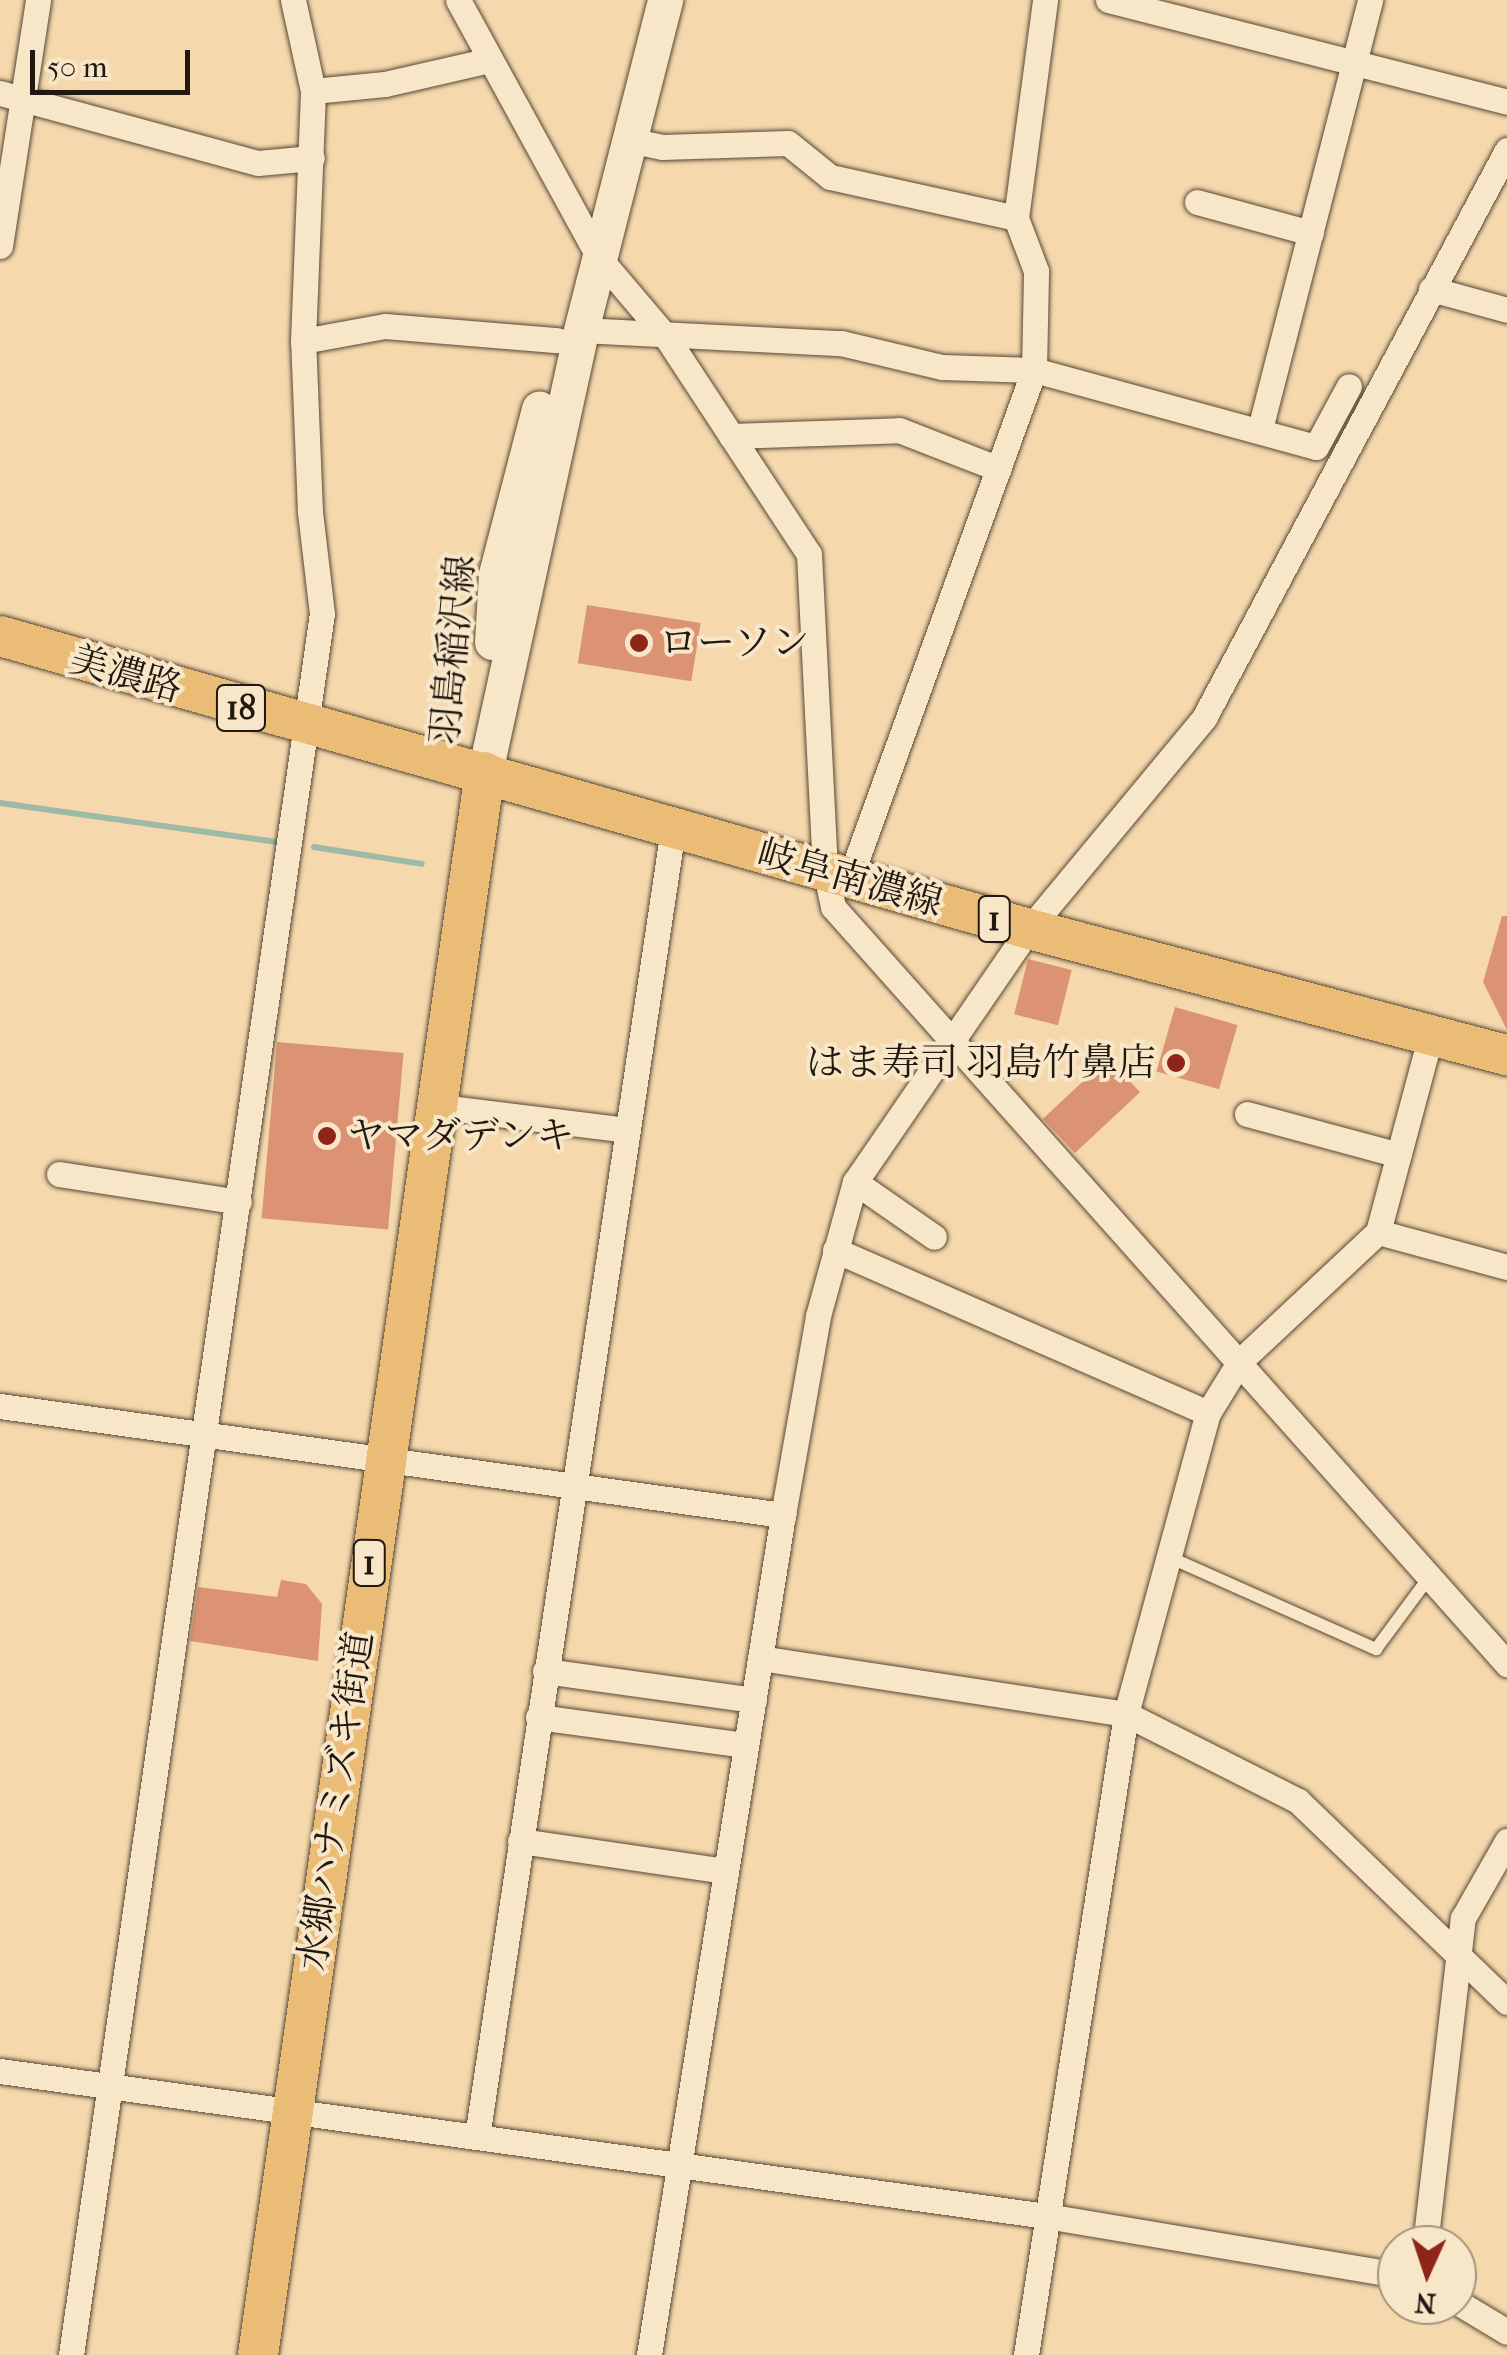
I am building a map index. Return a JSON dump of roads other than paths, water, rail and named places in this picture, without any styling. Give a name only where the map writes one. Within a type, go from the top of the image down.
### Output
[{"type":"main road","name":"羽島稲沢線","points":[[485,772],[569,335],[647,0]]},
{"type":"main road","name":"羽島稲沢線","points":[[592,245],[629,140],[665,0]]},
{"type":"main road","name":"美濃路","points":[[0,636],[306,727],[485,772]]},
{"type":"main road","name":"岐阜南濃線","points":[[485,772],[672,829],[1030,929],[1507,1055]]},
{"type":"main road","name":"水郷ハナミズキ街道","points":[[258,2355],[384,1459],[441,1107],[485,772]]},
{"type":"street","points":[[0,246],[10,96],[38,0]]},
{"type":"street","points":[[70,2355],[107,2086],[207,1436],[322,614],[310,512],[303,342],[313,91],[293,0]]},
{"type":"street","points":[[458,0],[592,245],[668,338],[809,554],[837,874]]},
{"type":"street","points":[[1045,0],[1016,218],[1036,271],[1034,370],[999,469],[837,874],[832,907],[956,1039],[1507,1664]]},
{"type":"street","points":[[1108,0],[1507,102]]},
{"type":"street","points":[[1260,429],[1370,0]]},
{"type":"street","points":[[313,91],[385,84],[490,60]]},
{"type":"street","points":[[10,96],[258,163],[312,158]]},
{"type":"street","points":[[629,140],[662,148],[788,144],[830,177],[1016,218]]},
{"type":"street","points":[[649,2355],[783,1515],[835,1250],[855,1182],[1030,929],[1204,718],[1507,150]]},
{"type":"street","points":[[1197,202],[1310,233]]},
{"type":"street","points":[[1431,289],[1507,310]]},
{"type":"street","points":[[303,342],[385,326],[841,343],[942,367],[1034,370],[1316,447],[1348,386]]},
{"type":"street","points":[[731,436],[899,430],[999,469]]},
{"type":"street","points":[[476,2137],[672,829]]},
{"type":"street","points":[[1026,2355],[1126,1714],[1208,1413],[1240,1360],[1378,1232],[1431,1034]]},
{"type":"street","points":[[441,1107],[627,1130]]},
{"type":"street","points":[[1246,1114],[1399,1155]]},
{"type":"street","points":[[60,1174],[239,1202]]},
{"type":"street","points":[[855,1182],[934,1237]]},
{"type":"street","points":[[1378,1232],[1507,1268]]},
{"type":"street","points":[[835,1250],[1208,1413]]},
{"type":"street","points":[[0,1406],[783,1515]]},
{"type":"street","points":[[760,1658],[1126,1714],[1298,1801],[1507,2002]]},
{"type":"street","points":[[545,1671],[754,1700]]},
{"type":"street","points":[[538,1717],[746,1745]]},
{"type":"street","points":[[520,1841],[726,1872]]},
{"type":"street","points":[[1427,2225],[1463,1918],[1507,1841]]},
{"type":"street","points":[[0,2071],[1046,2216],[1377,2272]]},
{"type":"street","points":[[1477,2314],[1507,2332]]},
{"type":"lane","points":[[1169,1557],[1376,1649],[1430,1576]]},
{"type":"waterway","points":[[0,803],[277,842]]},
{"type":"waterway","points":[[314,847],[422,864]]},
{"type":"place","name":"ローソン","points":[[639,643]]},
{"type":"place","name":"はま寿司 羽島竹鼻店","points":[[1176,1063]]},
{"type":"place","name":"ヤマダデンキ","points":[[327,1136]]}]
